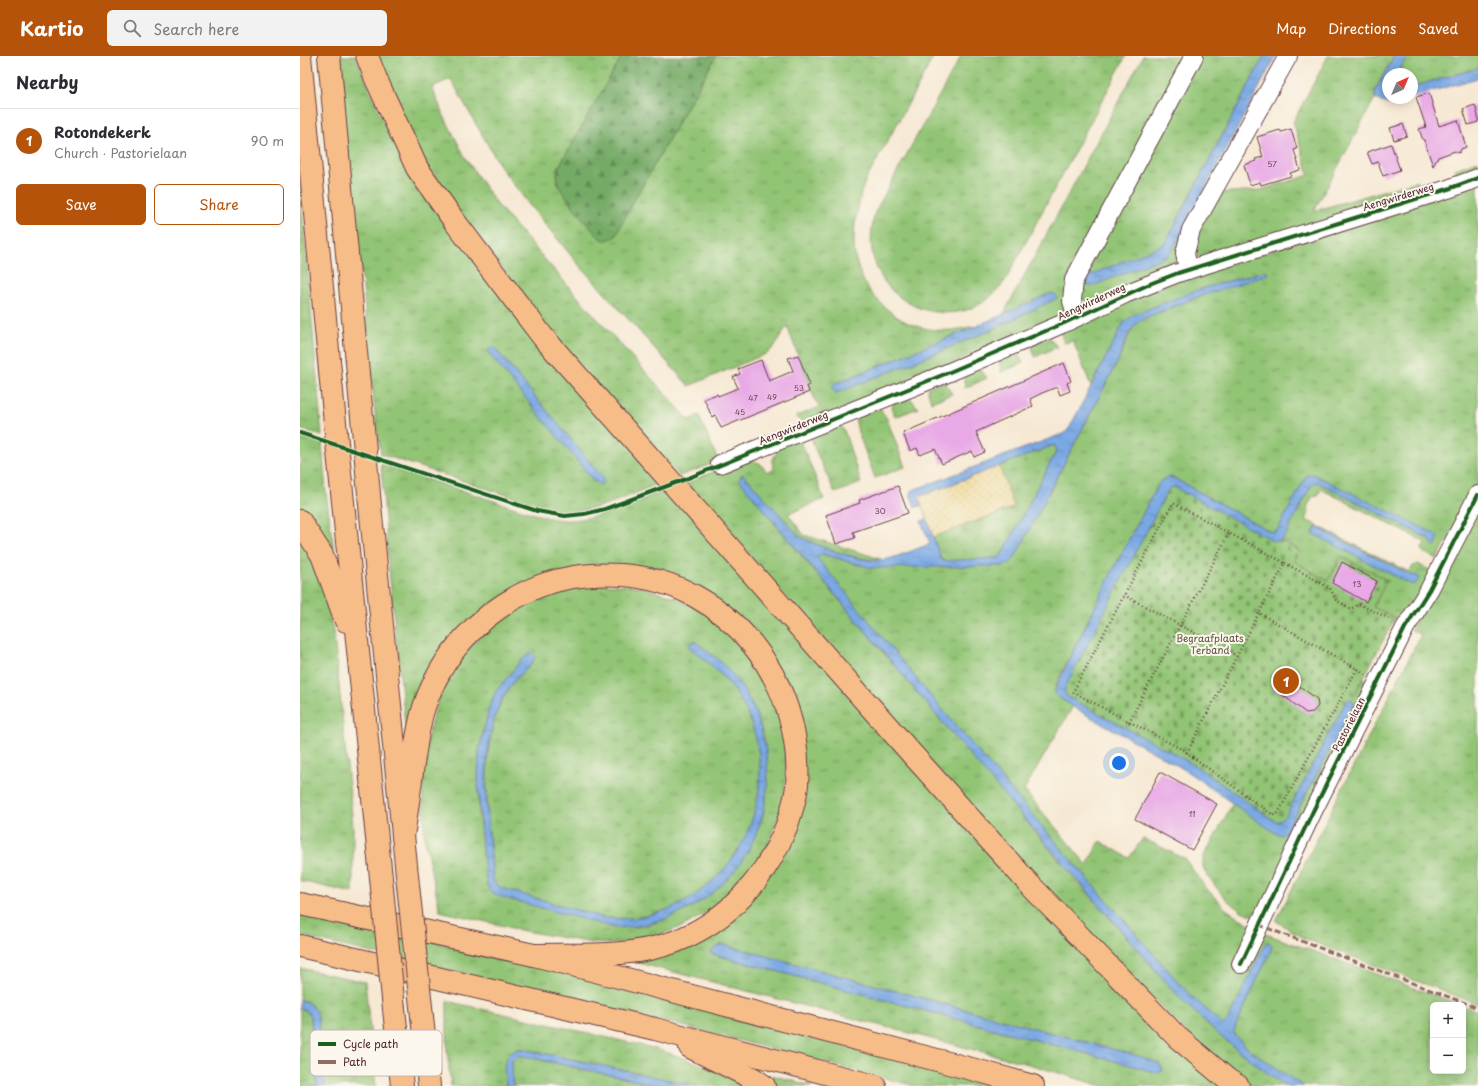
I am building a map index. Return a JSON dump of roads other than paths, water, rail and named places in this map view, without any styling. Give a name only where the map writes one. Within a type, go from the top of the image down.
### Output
[{"type":"highway","points":[[300,56],[396,1030]]},
{"type":"highway","points":[[329,56],[370,505],[423,1030]]},
{"type":"highway","points":[[367,56],[376,80],[417,168],[455,222],[543,337],[906,748],[1031,886],[1177,1038],[1228,1080],[1238,1086]]},
{"type":"highway","points":[[300,521],[322,554],[358,656]]},
{"type":"highway","points":[[403,836],[418,730],[425,706],[435,681],[452,652],[470,631],[492,612],[515,597],[562,579],[588,574],[635,576],[661,582],[685,592],[709,604],[732,622],[751,641],[765,660],[777,682],[788,711],[794,735],[797,762],[797,786],[792,812],[782,838],[768,866],[744,895],[717,919],[672,943],[622,953],[534,955]]},
{"type":"highway","points":[[300,904],[534,955],[1033,1086]]},
{"type":"highway","points":[[300,946],[655,1029],[875,1086]]},
{"type":"highway","points":[[655,1029],[752,1078],[764,1086]]},
{"type":"highway","points":[[428,1076],[429,1086]]},
{"type":"street","name":"Aengwirderweg","points":[[1077,317],[1072,301],[1074,280],[1194,56]]},
{"type":"street","points":[[1188,270],[1185,253],[1191,230],[1288,56]]},
{"type":"street","name":"Aengwirderweg","points":[[720,464],[945,374],[1152,283],[1188,270],[1442,191],[1478,178]]},
{"type":"street","name":"Pastorielaan","points":[[1241,964],[1313,811],[1405,628],[1429,590],[1478,495]]},
{"type":"water","points":[[1264,56],[1276,56],[1172,251],[1167,256],[1090,287],[1085,284],[1084,280],[1088,276],[1165,244]]},
{"type":"water","points":[[1394,56],[1407,56],[1401,68],[1387,68]]},
{"type":"water","points":[[1478,68],[1478,78],[1418,95],[1418,85]]},
{"type":"water","points":[[1382,78],[1382,102],[1375,98],[1375,91]]},
{"type":"water","points":[[1265,271],[1267,272],[1267,275],[1198,297],[1145,318],[1135,325],[1125,342],[1118,361],[1014,559],[1009,564],[1002,566],[871,568],[822,554],[817,557],[929,694],[1059,846],[1188,993],[1223,1025],[1228,1020],[1265,944],[1269,942],[1272,945],[1234,1030],[1235,1036],[1250,1050],[1303,1086],[1286,1086],[1267,1073],[1220,1036],[1179,997],[979,766],[739,480],[741,475],[744,475],[799,536],[817,545],[853,557],[875,561],[889,559],[930,544],[921,521],[927,519],[941,559],[944,561],[1000,557],[1057,450],[1054,445],[921,496],[919,498],[921,506],[915,507],[910,493],[913,490],[1065,433],[1070,427],[1123,324],[1133,315],[1197,290]]},
{"type":"water","points":[[1051,293],[1056,295],[1057,298],[975,337],[839,392],[836,393],[832,388],[834,384],[972,328]]},
{"type":"water","points":[[493,346],[603,478],[603,483],[601,485],[594,481],[489,354],[489,350]]},
{"type":"water","points":[[1311,474],[1433,533],[1438,536],[1437,544],[1434,546],[1429,539],[1317,482],[1311,486],[1285,536],[1278,541],[1273,541],[1174,487],[1170,488],[1065,688],[1065,693],[1068,697],[1197,767],[1275,821],[1280,821],[1286,815],[1346,701],[1349,699],[1353,701],[1354,705],[1286,832],[1281,835],[1275,833],[1182,768],[1078,710],[1058,697],[1055,693],[1055,689],[1113,570],[1161,481],[1166,478],[1174,478],[1271,532],[1275,532],[1307,475]]},
{"type":"water","points":[[1316,527],[1413,576],[1416,575],[1419,579],[1414,585],[1408,583],[1313,534]]},
{"type":"water","points":[[694,641],[706,649],[737,680],[754,710],[765,743],[768,776],[764,809],[753,840],[736,869],[712,893],[674,916],[641,925],[615,928],[497,896],[490,891],[487,885],[482,849],[478,780],[479,751],[489,708],[496,691],[529,653],[532,653],[535,656],[534,659],[510,686],[499,707],[491,731],[488,752],[486,773],[487,817],[493,881],[496,885],[501,888],[601,917],[623,919],[634,918],[655,914],[686,901],[710,883],[730,862],[745,837],[755,810],[760,782],[759,753],[752,725],[739,698],[729,683],[717,670],[690,648],[689,645]]},
{"type":"water","points":[[720,945],[725,945],[1142,1057],[1158,1063],[1162,1067],[1162,1071],[1159,1073],[712,954],[711,952]]},
{"type":"water","points":[[300,1000],[307,1002],[312,1006],[318,1016],[319,1030],[312,1030],[309,1015],[300,1008]]},
{"type":"water","points":[[518,1049],[698,1086],[660,1086],[519,1056],[512,1061],[513,1086],[506,1086],[504,1064],[508,1055]]},
{"type":"water","points":[[316,1076],[324,1076],[325,1086],[317,1086]]},
{"type":"place","name":"Rotondekerk","points":[[1286,681]]},
{"type":"park label","name":"Begraafplaats Terband","points":[[1210,642]]}]
